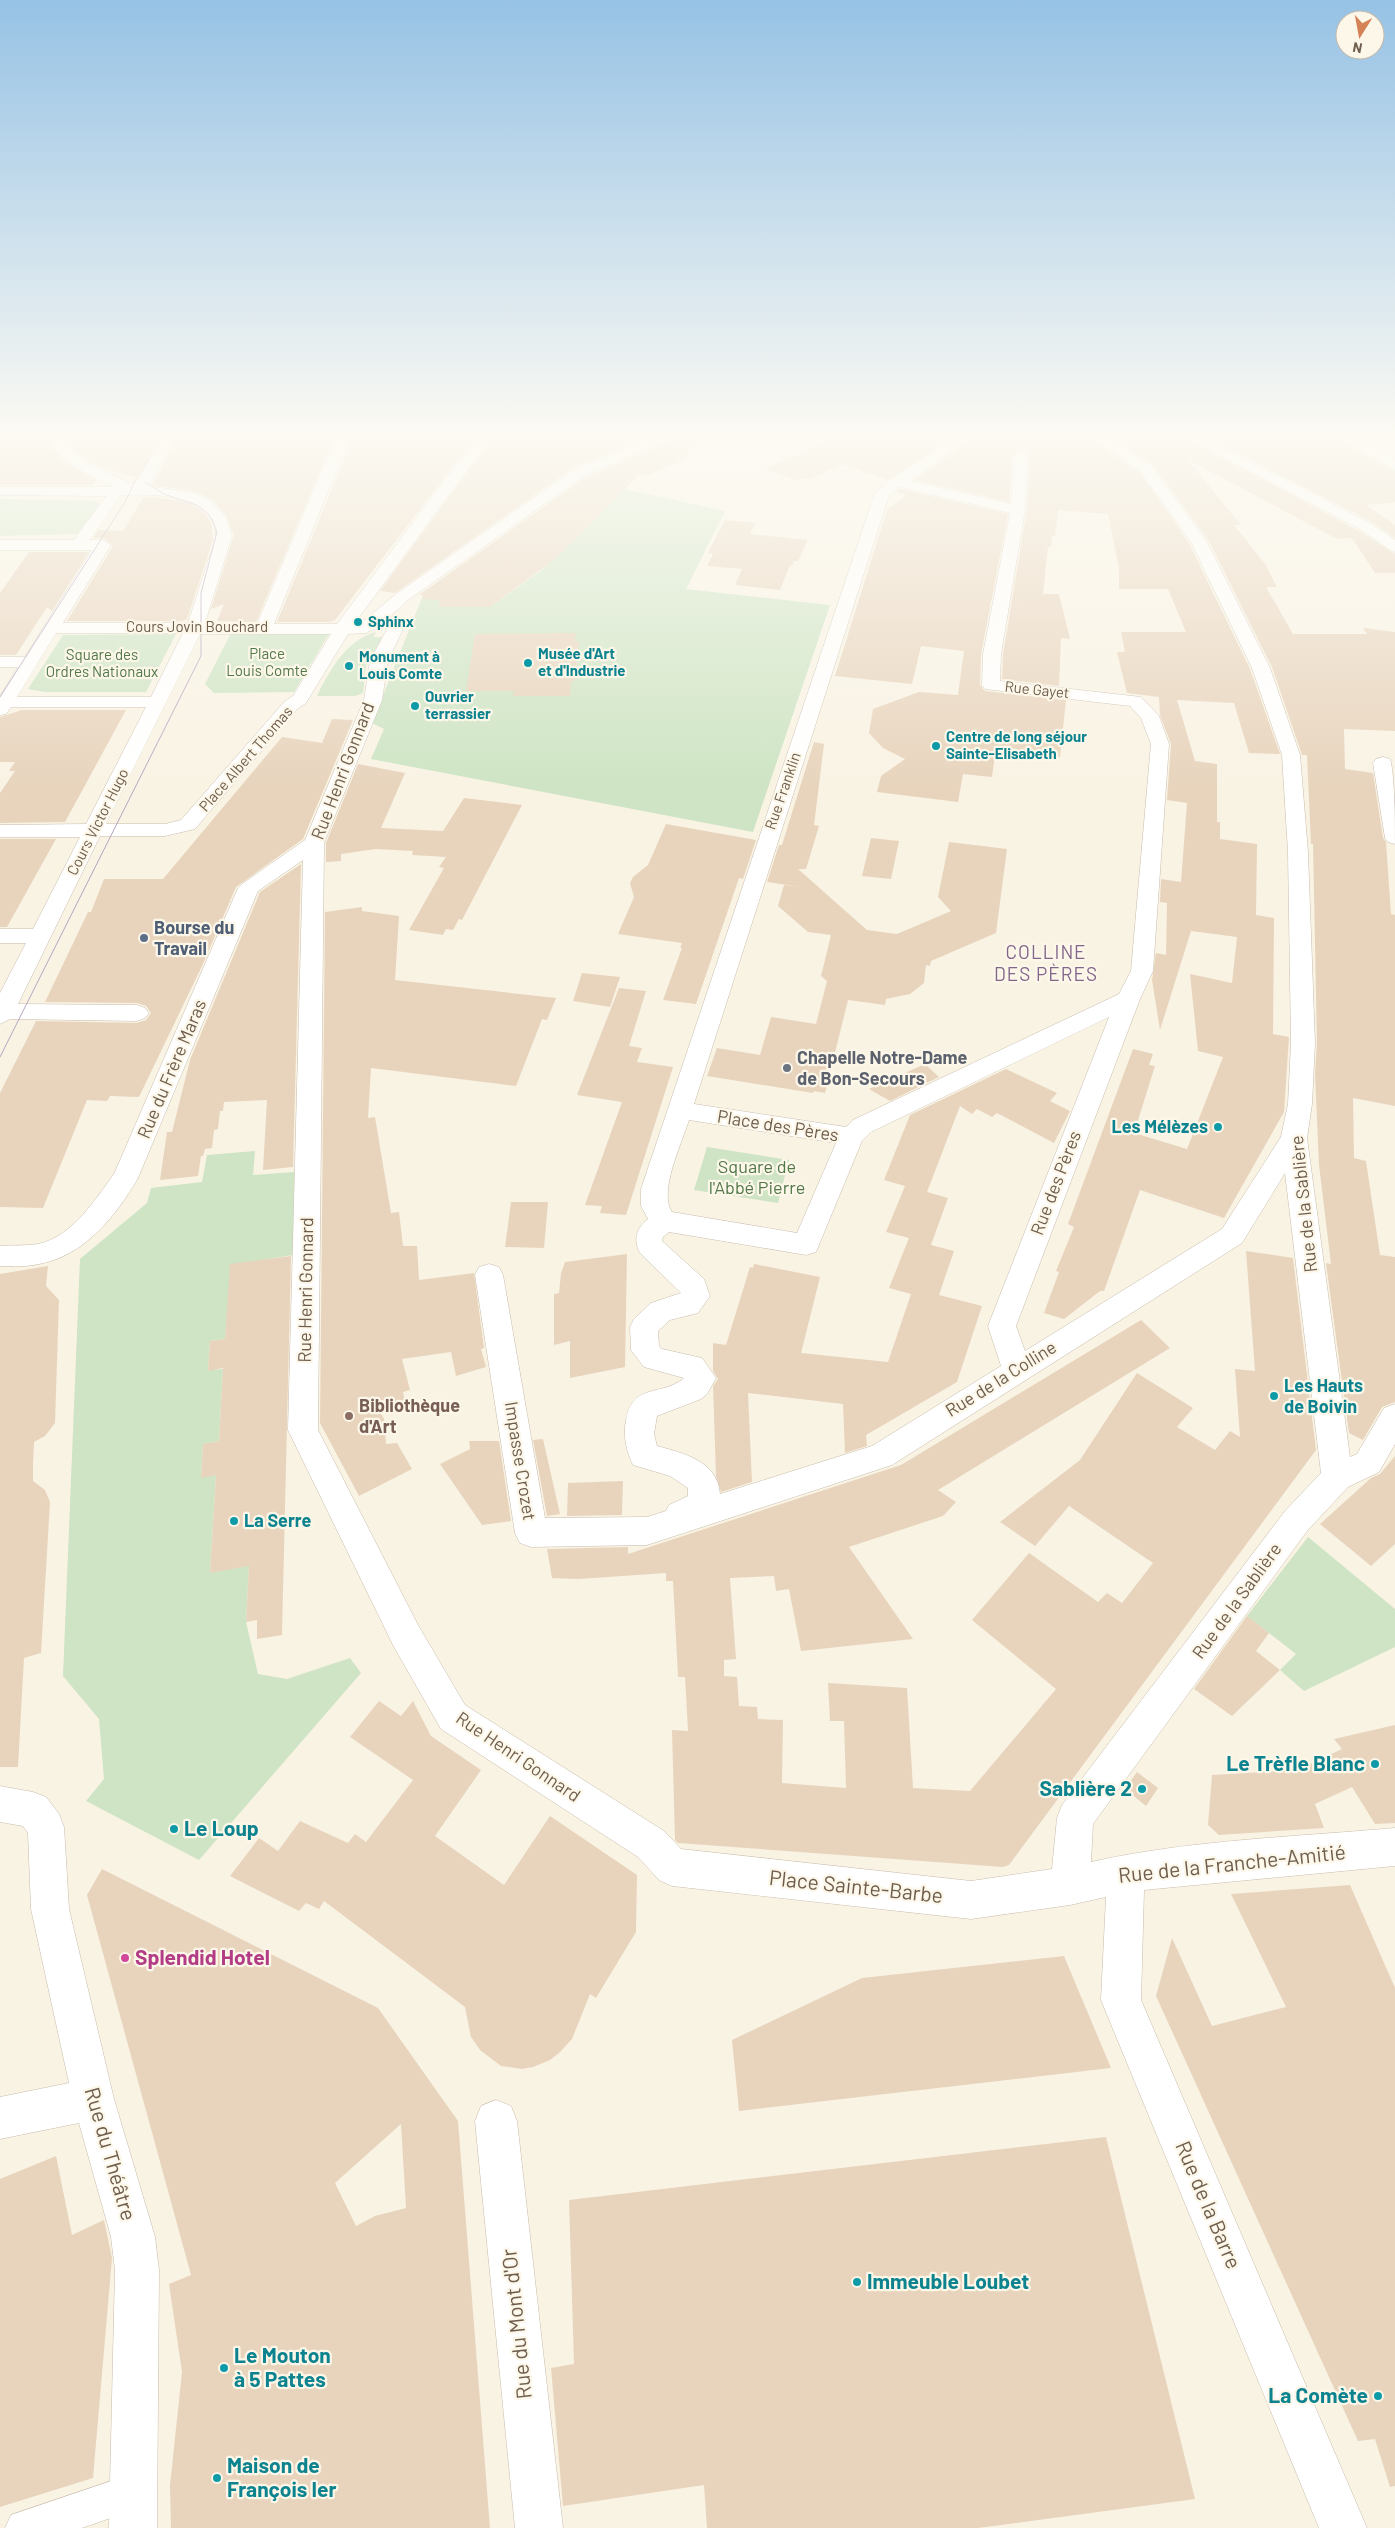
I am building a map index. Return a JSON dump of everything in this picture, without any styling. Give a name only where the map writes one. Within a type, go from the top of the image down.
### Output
[{"type":"street","points":[[3,706],[98,553]]},
{"type":"street","name":"Cours Victor Hugo","points":[[1,1013],[42,936],[195,627],[219,553]]},
{"type":"street","points":[[264,627],[295,553]]},
{"type":"street","points":[[341,630],[398,553]]},
{"type":"street","name":"Cours Jovin Bouchard","points":[[53,628],[331,627],[341,630],[360,629],[376,620],[402,597],[465,553]]},
{"type":"street","name":"Rue Franklin","points":[[664,1221],[654,1206],[654,1189],[862,553]]},
{"type":"street","name":"Rue Gayet","points":[[1010,553],[992,654],[991,686],[1135,700]]},
{"type":"street","name":"Rue de la Sablière","points":[[1070,1886],[1075,1818],[1296,1521],[1337,1477],[1294,1138],[1300,1104],[1303,1043],[1298,852],[1291,755],[1261,668],[1204,553]]},
{"type":"street","name":"Rue Henri Gonnard","points":[[376,620],[394,624],[395,629],[379,661],[373,700],[314,843],[303,1430],[406,1636],[453,1717],[651,1844]]},
{"type":"street","name":"Place Albert Thomas","points":[[94,830],[171,830],[182,828],[193,821],[291,705],[300,699],[341,630]]},
{"type":"street","points":[[0,662],[31,662]]},
{"type":"street","name":"Rue des Pères","points":[[1017,1369],[1002,1326],[1128,999],[1142,971],[1160,744],[1150,716],[1135,700]]},
{"type":"street","points":[[3,706],[158,702]]},
{"type":"street","points":[[1383,763],[1395,838]]},
{"type":"street","points":[[0,832],[94,830]]},
{"type":"street","name":"Rue du Frère Maras","points":[[0,1256],[46,1252],[71,1240],[98,1215],[126,1178],[249,888],[314,843]]},
{"type":"street","points":[[0,936],[42,936]]},
{"type":"street","points":[[851,1137],[862,1126],[1128,999]]},
{"type":"street","points":[[1,1013],[137,1013]]},
{"type":"street","name":"Place des Pères","points":[[664,1221],[806,1244],[851,1137],[680,1110]]},
{"type":"street","name":"Rue de la Colline","points":[[647,1531],[881,1456],[1232,1236],[1294,1138]]},
{"type":"street","points":[[647,1531],[702,1504],[706,1495],[701,1482],[691,1470],[644,1456],[640,1434],[643,1409],[652,1402],[692,1391],[698,1385],[701,1378],[692,1366],[654,1359],[645,1350],[644,1327],[661,1311],[688,1305],[696,1296],[694,1287],[650,1246],[648,1241],[650,1232],[664,1221]]},
{"type":"street","name":"Impasse Crozet","points":[[489,1275],[531,1533],[647,1531]]},
{"type":"street","points":[[1337,1477],[1368,1463],[1395,1417]]},
{"type":"street","name":"Rue du Théâtre","points":[[0,1804],[33,1810],[42,1819],[46,1827],[50,1908],[93,2099],[133,2237],[137,2270],[133,2511]]},
{"type":"street","name":"Place Sainte-Barbe","points":[[651,1844],[672,1867],[971,1900],[1070,1886]]},
{"type":"street","name":"Rue de la Franche-Amitié","points":[[1070,1886],[1126,1873],[1192,1865],[1395,1847]]},
{"type":"street","name":"Rue de la Barre","points":[[1126,1873],[1122,2000],[1344,2528]]},
{"type":"street","points":[[0,2118],[93,2099]]},
{"type":"street","name":"Rue du Mont d'Or","points":[[496,2120],[539,2528]]},
{"type":"street","points":[[24,2528],[133,2511]]},
{"type":"green space","points":[[559,553],[704,553],[686,589],[830,605],[753,832],[371,759],[384,729],[372,723],[425,590],[429,588],[493,605],[543,569]]},
{"type":"green space","points":[[376,632],[374,637],[383,637],[366,666],[363,693],[355,696],[317,696],[327,676],[340,657],[356,641]]},
{"type":"green space","name":"Place Louis Comte","points":[[231,633],[329,634],[294,692],[214,693],[205,684]]},
{"type":"green space","name":"Square des Ordres Nationaux","points":[[176,634],[146,692],[45,692],[28,689],[63,635]]},
{"type":"green space","name":"Square de l'Abbé Pierre","points":[[707,1147],[789,1160],[778,1203],[694,1190]]},
{"type":"green space","points":[[255,1151],[253,1175],[294,1172],[293,1255],[231,1265],[225,1339],[210,1341],[208,1370],[223,1369],[219,1441],[203,1444],[201,1477],[216,1475],[210,1572],[249,1566],[246,1622],[258,1674],[287,1679],[350,1658],[361,1673],[199,1860],[86,1801],[104,1779],[99,1719],[63,1676],[80,1259],[147,1203],[151,1188],[202,1182],[207,1155]]},
{"type":"green space","points":[[1308,1537],[1395,1609],[1395,1647],[1304,1691],[1280,1670],[1296,1654],[1247,1616]]},
{"type":"building","points":[[28,553],[88,553],[52,611],[47,607],[16,655],[0,655],[0,593]]},
{"type":"building","points":[[109,553],[209,553],[187,619],[182,621],[67,621]]},
{"type":"building","points":[[228,553],[285,553],[256,622],[217,621],[224,604],[211,609]]},
{"type":"building","points":[[306,553],[386,553],[335,620],[329,622],[277,622]]},
{"type":"building","points":[[408,553],[452,553],[395,593],[380,591]]},
{"type":"building","points":[[479,553],[561,553],[490,607],[438,607],[440,600],[422,599],[423,595],[419,595]]},
{"type":"building","points":[[708,553],[802,553],[798,561],[794,561],[792,566],[790,565],[780,590],[735,585],[742,569],[707,566],[713,554]]},
{"type":"building","points":[[874,553],[1000,553],[981,654],[980,685],[985,691],[1066,700],[1060,757],[1046,756],[1045,760],[995,754],[992,777],[963,774],[958,802],[877,792],[881,776],[905,759],[883,748],[869,733],[873,709],[919,692],[958,695],[964,651],[921,646],[912,684],[835,676]]},
{"type":"building","points":[[1020,553],[1047,553],[1043,594],[1059,594],[1070,639],[1061,638],[1059,686],[1002,679],[1003,654]]},
{"type":"building","points":[[1116,553],[1194,553],[1250,669],[1280,754],[1249,753],[1234,703],[1177,700],[1195,761],[1217,764],[1217,822],[1220,822],[1220,839],[1257,844],[1256,915],[1274,918],[1273,1034],[1289,1037],[1284,1112],[1224,1218],[1140,1190],[1104,1291],[1100,1291],[1064,1319],[1044,1313],[1059,1272],[1056,1271],[1074,1227],[1068,1224],[1133,1049],[1153,1054],[1149,1065],[1155,1066],[1134,1133],[1187,1149],[1223,1057],[1198,1051],[1190,974],[1232,983],[1237,937],[1191,931],[1160,1030],[1152,980],[1156,953],[1166,955],[1167,903],[1160,902],[1161,879],[1181,882],[1187,803],[1167,800],[1171,744],[1160,715],[1159,697],[1127,693],[1117,652],[1125,652],[1121,632],[1186,632],[1168,589],[1119,589],[1119,568]]},
{"type":"building","points":[[1215,553],[1256,553],[1266,565],[1277,587],[1266,587],[1293,634],[1367,634],[1363,628],[1395,632],[1395,731],[1344,729],[1345,769],[1373,773],[1383,838],[1386,842],[1391,914],[1395,915],[1395,1106],[1353,1098],[1354,1158],[1366,1161],[1380,1255],[1395,1257],[1395,1402],[1382,1407],[1363,1440],[1349,1433],[1326,1263],[1331,1264],[1319,1165],[1315,1074],[1317,1043],[1313,844],[1311,844],[1307,755],[1302,755],[1272,667]]},
{"type":"building","points":[[1362,553],[1395,554],[1395,573],[1375,573]]},
{"type":"building","name":"Musée d'Art et d'Industrie","points":[[576,633],[575,641],[579,641],[575,681],[571,681],[570,696],[513,696],[514,691],[466,691],[475,634]]},
{"type":"building","points":[[22,710],[126,710],[65,822],[0,823],[0,793],[15,771],[9,771],[15,762],[0,762],[0,717]]},
{"type":"building","points":[[332,719],[353,720],[303,839],[236,887],[202,966],[139,1097],[110,1096],[107,1101],[87,1100],[43,1208],[0,1207],[0,1093],[36,1021],[137,1023],[146,1020],[151,1013],[146,1006],[137,1003],[45,1002],[88,912],[91,912],[104,879],[163,879],[282,737],[322,743]]},
{"type":"building","points":[[814,742],[824,744],[814,825],[819,826],[806,869],[798,869],[867,930],[897,934],[951,911],[938,897],[949,842],[1007,849],[996,933],[931,961],[930,966],[926,965],[924,983],[910,994],[886,999],[885,1005],[848,1000],[825,1093],[814,1091],[813,1093],[707,1076],[717,1048],[760,1055],[771,1017],[816,1024],[827,981],[821,976],[831,935],[808,932],[778,906],[784,885],[801,887],[767,882],[779,845],[782,845]]},
{"type":"building","points":[[358,764],[405,773],[381,828],[443,831],[464,798],[522,805],[462,920],[459,919],[453,930],[446,929],[443,935],[409,930],[444,868],[439,867],[446,857],[412,855],[413,851],[376,849],[341,854],[341,861],[326,862],[326,843]]},
{"type":"building","points":[[666,824],[756,840],[743,879],[739,878],[696,1004],[663,1000],[682,948],[680,948],[682,943],[618,934],[634,897],[630,883],[633,877],[648,865]]},
{"type":"building","points":[[871,838],[899,841],[891,879],[862,876]]},
{"type":"building","points":[[0,839],[56,839],[7,927],[0,927]]},
{"type":"building","points":[[301,864],[293,1167],[263,1170],[267,1100],[224,1102],[223,1111],[220,1111],[218,1129],[214,1130],[212,1148],[205,1149],[203,1156],[201,1156],[198,1176],[160,1180],[167,1132],[172,1132],[190,1060],[260,892]]},
{"type":"building","points":[[362,907],[362,911],[399,916],[395,980],[556,998],[547,1020],[542,1019],[516,1086],[371,1068],[368,1118],[375,1117],[391,1213],[399,1212],[403,1246],[417,1246],[419,1280],[474,1273],[484,1348],[481,1349],[486,1367],[456,1376],[451,1352],[402,1359],[410,1390],[403,1392],[405,1403],[377,1407],[384,1419],[386,1444],[397,1443],[412,1469],[359,1496],[320,1423],[325,912]]},
{"type":"building","points":[[582,973],[620,977],[610,1007],[573,1001]]},
{"type":"building","points":[[619,988],[646,991],[629,1046],[642,1048],[637,1062],[673,1067],[626,1215],[600,1213],[602,1206],[585,1205],[622,1102],[577,1095]]},
{"type":"building","points":[[925,1064],[939,1077],[890,1101],[869,1089]]},
{"type":"building","points":[[1006,1069],[1057,1093],[1050,1101],[1070,1111],[1054,1143],[997,1113],[992,1117],[977,1109],[972,1114],[960,1106],[927,1192],[948,1198],[931,1245],[954,1251],[939,1295],[982,1306],[957,1382],[866,1435],[867,1446],[845,1453],[843,1404],[748,1393],[752,1482],[721,1492],[716,1476],[713,1386],[718,1379],[713,1371],[713,1343],[726,1345],[750,1267],[753,1268],[754,1264],[820,1277],[801,1353],[888,1362],[911,1294],[889,1288],[909,1238],[886,1232],[905,1186],[884,1180],[910,1115]]},
{"type":"building","points":[[511,1202],[548,1202],[544,1248],[505,1247]]},
{"type":"building","points":[[1246,1251],[1293,1258],[1316,1450],[1009,1865],[1003,1867],[678,1843],[675,1840],[672,1730],[688,1731],[685,1677],[678,1677],[673,1581],[666,1581],[666,1573],[579,1579],[552,1578],[547,1549],[628,1547],[628,1554],[901,1465],[1141,1320],[1170,1348],[938,1490],[956,1502],[943,1516],[849,1547],[913,1639],[801,1651],[789,1589],[776,1591],[774,1576],[730,1578],[736,1659],[724,1660],[724,1676],[737,1677],[739,1706],[757,1707],[758,1719],[783,1720],[782,1783],[846,1788],[844,1721],[830,1721],[828,1683],[907,1688],[913,1788],[970,1791],[1056,1689],[972,1620],[1029,1553],[1098,1602],[1107,1593],[1122,1603],[1153,1563],[1069,1506],[1035,1546],[1000,1522],[1080,1460],[1137,1373],[1193,1408],[1177,1427],[1215,1450],[1230,1431],[1240,1437],[1235,1369],[1255,1371]]},
{"type":"building","points":[[627,1254],[625,1367],[570,1378],[570,1341],[554,1345],[554,1294],[559,1293],[561,1273],[565,1262]]},
{"type":"building","points":[[291,1256],[282,1635],[257,1639],[257,1620],[246,1622],[249,1566],[210,1573],[216,1475],[201,1478],[203,1444],[219,1441],[223,1368],[208,1371],[210,1341],[225,1339],[230,1264]]},
{"type":"building","points":[[48,1266],[46,1286],[59,1300],[55,1423],[45,1436],[34,1442],[33,1481],[45,1490],[50,1502],[41,1653],[24,1658],[18,1767],[0,1767],[0,1274]]},
{"type":"building","points":[[543,1439],[560,1514],[547,1516],[533,1440]]},
{"type":"building","points":[[469,1441],[499,1441],[511,1521],[482,1525],[440,1464],[470,1449]]},
{"type":"building","points":[[1395,1456],[1395,1544],[1371,1566],[1320,1524],[1371,1478],[1380,1474]]},
{"type":"building","points":[[623,1481],[622,1515],[567,1516],[568,1483]]},
{"type":"building","points":[[1247,1616],[1269,1633],[1256,1651],[1280,1670],[1232,1716],[1194,1689]]},
{"type":"building","points":[[379,1701],[401,1716],[413,1701],[431,1736],[481,1770],[435,1836],[504,1885],[550,1816],[637,1875],[636,1932],[596,1998],[590,1994],[572,2039],[550,2060],[522,2069],[501,2066],[480,2050],[471,2037],[465,2007],[324,1901],[319,1909],[306,1903],[299,1911],[230,1876],[259,1838],[278,1851],[300,1821],[348,1843],[355,1834],[366,1842],[413,1780],[350,1737]]},
{"type":"building","points":[[1395,1725],[1395,1823],[1375,1824],[1352,1787],[1315,1804],[1324,1828],[1219,1835],[1208,1825],[1212,1775],[1297,1770],[1342,1749],[1334,1739]]},
{"type":"building","name":"Sablière 2","points":[[1137,1772],[1158,1788],[1146,1806],[1125,1789]]},
{"type":"building","points":[[102,1869],[378,2008],[458,2121],[490,2528],[171,2528],[170,2485],[182,2372],[169,2284],[191,2275],[87,1895]],"holes":[[[401,2124],[406,2208],[375,2216],[356,2226],[335,2183]]]},
{"type":"building","points":[[1350,1885],[1395,1988],[1395,2486],[1390,2487],[1375,2439],[1358,2441],[1156,1996],[1172,1938],[1212,2026],[1286,2007],[1231,1894]]},
{"type":"building","points":[[1064,1956],[1111,2068],[739,2111],[732,2040],[862,1978]]},
{"type":"building","name":"Immeuble Loubet","points":[[1106,2137],[1195,2499],[978,2528],[707,2528],[704,2485],[563,2506],[551,2368],[574,2364],[569,2200]]},
{"type":"building","points":[[56,2156],[72,2235],[104,2220],[112,2258],[93,2478],[0,2507],[0,2179]]},
{"type":"tram line","points":[[0,697],[92,553]]},
{"type":"tram line","points":[[0,1057],[201,656],[201,593],[211,553]]},
{"type":"place","name":"Sphinx","points":[[358,622]]},
{"type":"place","name":"Musée d'Art et d'Industrie","points":[[528,663]]},
{"type":"place","name":"Monument à Louis Comte","points":[[349,666]]},
{"type":"place","name":"Ouvrier terrassier","points":[[415,706]]},
{"type":"place","name":"Centre de long séjour Sainte-Elisabeth","points":[[936,746]]},
{"type":"place","name":"Bourse du Travail","points":[[144,938]]},
{"type":"place","name":"Chapelle Notre-Dame de Bon-Secours","points":[[787,1068]]},
{"type":"place","name":"Les Mélèzes","points":[[1218,1127]]},
{"type":"place","name":"Les Hauts de Boivin","points":[[1274,1396]]},
{"type":"place","name":"Bibliothèque d'Art","points":[[349,1416]]},
{"type":"place","name":"La Serre","points":[[234,1521]]},
{"type":"place","name":"Le Trèfle Blanc","points":[[1375,1764]]},
{"type":"place","name":"Sablière 2","points":[[1142,1789]]},
{"type":"place","name":"Le Loup","points":[[174,1829]]},
{"type":"place","name":"Splendid Hotel","points":[[125,1958]]},
{"type":"place","name":"Immeuble Loubet","points":[[857,2282]]},
{"type":"place","name":"Le Mouton à 5 Pattes","points":[[224,2368]]},
{"type":"place","name":"La Comète","points":[[1378,2396]]},
{"type":"place","name":"Maison de François Ier","points":[[217,2478]]},
{"type":"district","name":"COLLINE DES PÈRES","points":[[1046,963]]}]
